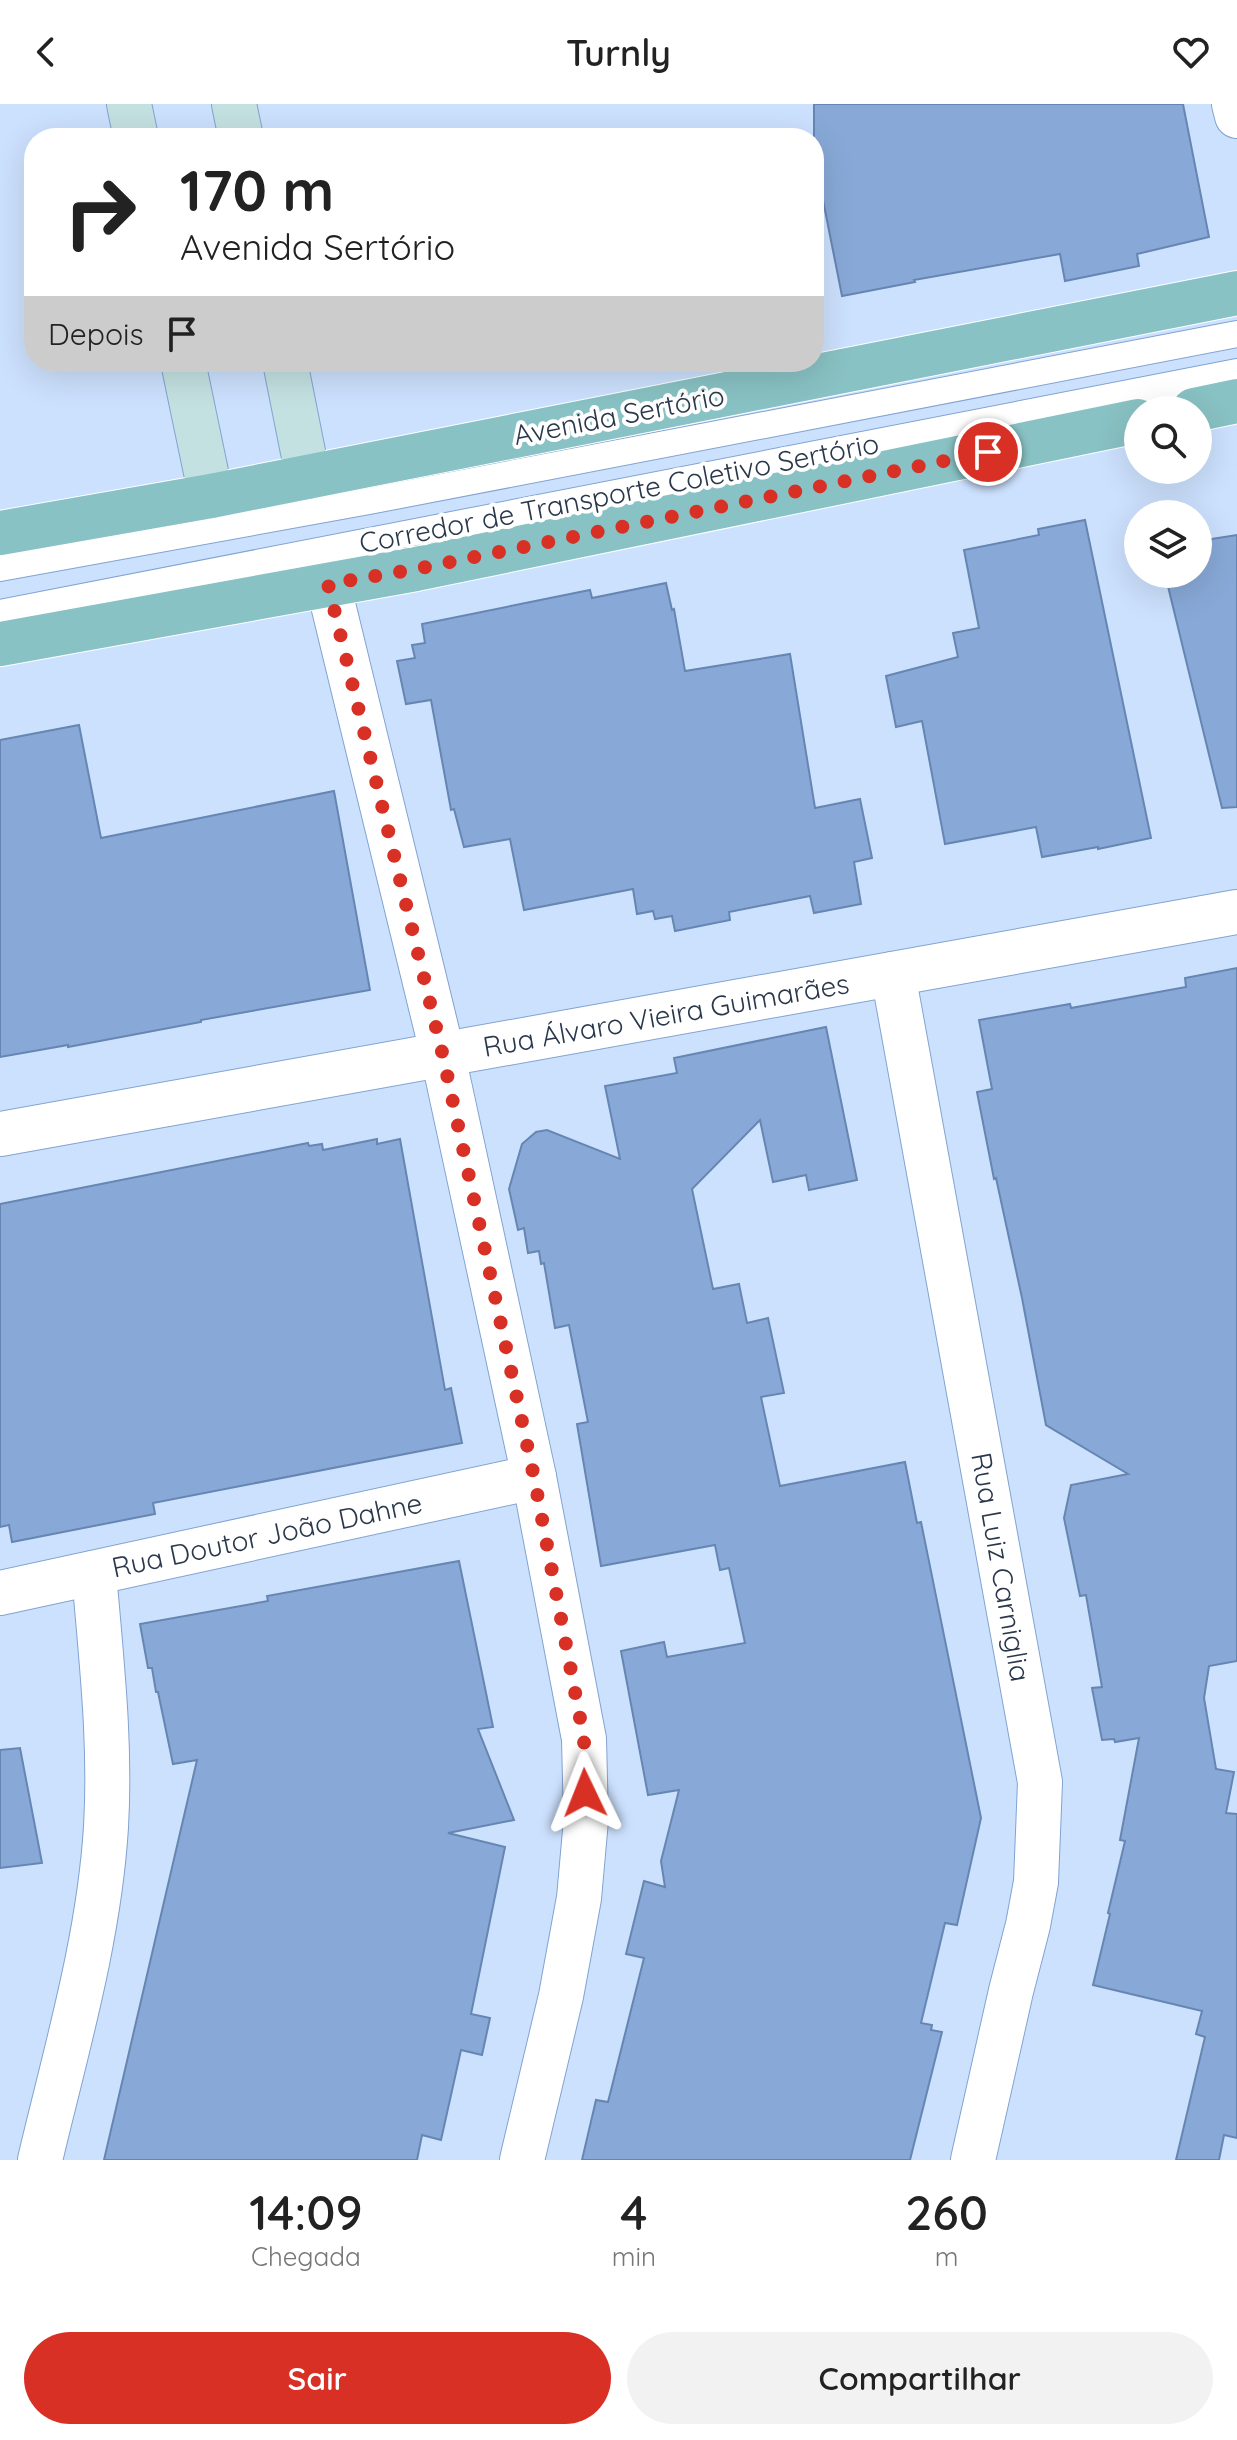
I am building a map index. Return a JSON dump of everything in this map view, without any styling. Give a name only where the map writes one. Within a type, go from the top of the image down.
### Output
[{"type":"main road","name":"Avenida Sertório","points":[[0,533],[211,496],[1237,293]]},
{"type":"main road","points":[[1212,406],[1237,401]]},
{"type":"main road","points":[[0,644],[416,569],[1124,424]]},
{"type":"street","points":[[129,104],[134,128]]},
{"type":"street","points":[[234,104],[239,128]]},
{"type":"street","points":[[1234,104],[1237,116]]},
{"type":"street","points":[[185,372],[211,496]]},
{"type":"street","points":[[287,372],[308,477]]},
{"type":"street","points":[[328,584],[443,1056],[534,1477],[584,1739],[586,1820],[579,1898],[561,1996],[522,2160]]},
{"type":"street","name":"Rua Álvaro Vieira Guimarães","points":[[0,1134],[1237,912]]},
{"type":"street","name":"Rua Luiz Carniglia","points":[[893,974],[1040,1782],[1036,1882],[973,2160]]},
{"type":"street","name":"Rua Doutor João Dahne","points":[[0,1593],[534,1477]]},
{"type":"street","points":[[40,2160],[96,1921],[106,1829],[109,1750],[94,1573]]},
{"type":"lane","name":"Corredor de Transporte Coletivo Sertório","points":[[0,568],[369,501],[1237,334]]},
{"type":"lane","name":"Corredor de Transporte Coletivo Sertório","points":[[0,613],[1237,372]]},
{"type":"building","points":[[814,104],[1183,104],[1209,237],[1137,254],[1139,266],[1065,281],[1060,254],[842,296],[824,205],[824,128],[814,128]]},
{"type":"building","points":[[1085,520],[1151,838],[1042,857],[1036,827],[945,844],[922,721],[896,727],[886,676],[958,657],[953,633],[979,628],[964,550],[1039,535],[1038,529]]},
{"type":"building","points":[[1237,535],[1237,807],[1222,808],[1168,588],[1212,588],[1212,539]]},
{"type":"building","points":[[666,583],[685,671],[790,654],[815,808],[860,799],[872,858],[854,862],[861,904],[814,913],[810,896],[729,912],[730,920],[675,931],[672,916],[655,919],[653,911],[637,914],[633,889],[524,910],[510,839],[464,847],[454,809],[451,810],[431,700],[406,704],[397,661],[415,658],[412,645],[425,643],[422,624],[590,590],[592,598]]},
{"type":"building","points":[[79,725],[101,838],[334,791],[370,990],[0,1057],[0,740]]},
{"type":"building","points":[[1237,968],[1237,1661],[1209,1666],[1204,1698],[1216,1769],[1234,1772],[1226,1813],[1237,1814],[1237,2138],[1224,2135],[1219,2160],[1176,2160],[1205,2037],[1196,2034],[1202,2011],[1093,1985],[1125,1841],[1120,1840],[1139,1738],[1115,1742],[1114,1739],[1102,1740],[1092,1688],[1102,1687],[1086,1595],[1080,1596],[1064,1518],[1071,1485],[1128,1474],[1046,1425],[977,1092],[992,1089],[979,1020],[1070,1004],[1071,1008],[1186,987],[1185,978]]},
{"type":"building","points":[[826,1027],[857,1180],[809,1190],[806,1175],[773,1182],[760,1120],[692,1189],[713,1289],[739,1284],[747,1323],[768,1318],[784,1393],[761,1397],[780,1486],[905,1462],[917,1523],[921,1522],[981,1818],[957,1925],[945,1923],[921,2023],[932,2025],[931,2030],[942,2032],[910,2160],[582,2160],[596,2100],[608,2102],[644,1958],[626,1954],[644,1881],[665,1887],[661,1861],[679,1790],[648,1795],[621,1651],[664,1642],[667,1657],[745,1643],[729,1568],[720,1570],[715,1545],[601,1566],[577,1424],[588,1422],[569,1325],[555,1328],[544,1263],[541,1264],[539,1251],[528,1253],[524,1228],[518,1230],[509,1189],[522,1144],[536,1132],[547,1130],[620,1159],[605,1086],[677,1073],[674,1058]]},
{"type":"building","points":[[377,1139],[377,1144],[400,1139],[445,1390],[451,1388],[462,1443],[153,1503],[155,1514],[12,1542],[9,1525],[0,1527],[0,1204],[308,1143],[309,1146],[322,1144],[323,1150]]},
{"type":"building","points":[[459,1561],[493,1727],[478,1729],[514,1820],[448,1833],[505,1847],[471,2014],[490,2018],[482,2055],[461,2050],[441,2140],[422,2135],[417,2160],[104,2160],[197,1760],[173,1764],[140,1624],[268,1601],[267,1596]]},
{"type":"building","points":[[20,1748],[42,1863],[0,1868],[0,1750]]},
{"type":"route","points":[[585,1793],[584,1739],[534,1477],[443,1056],[328,584],[416,569],[988,452]]}]
